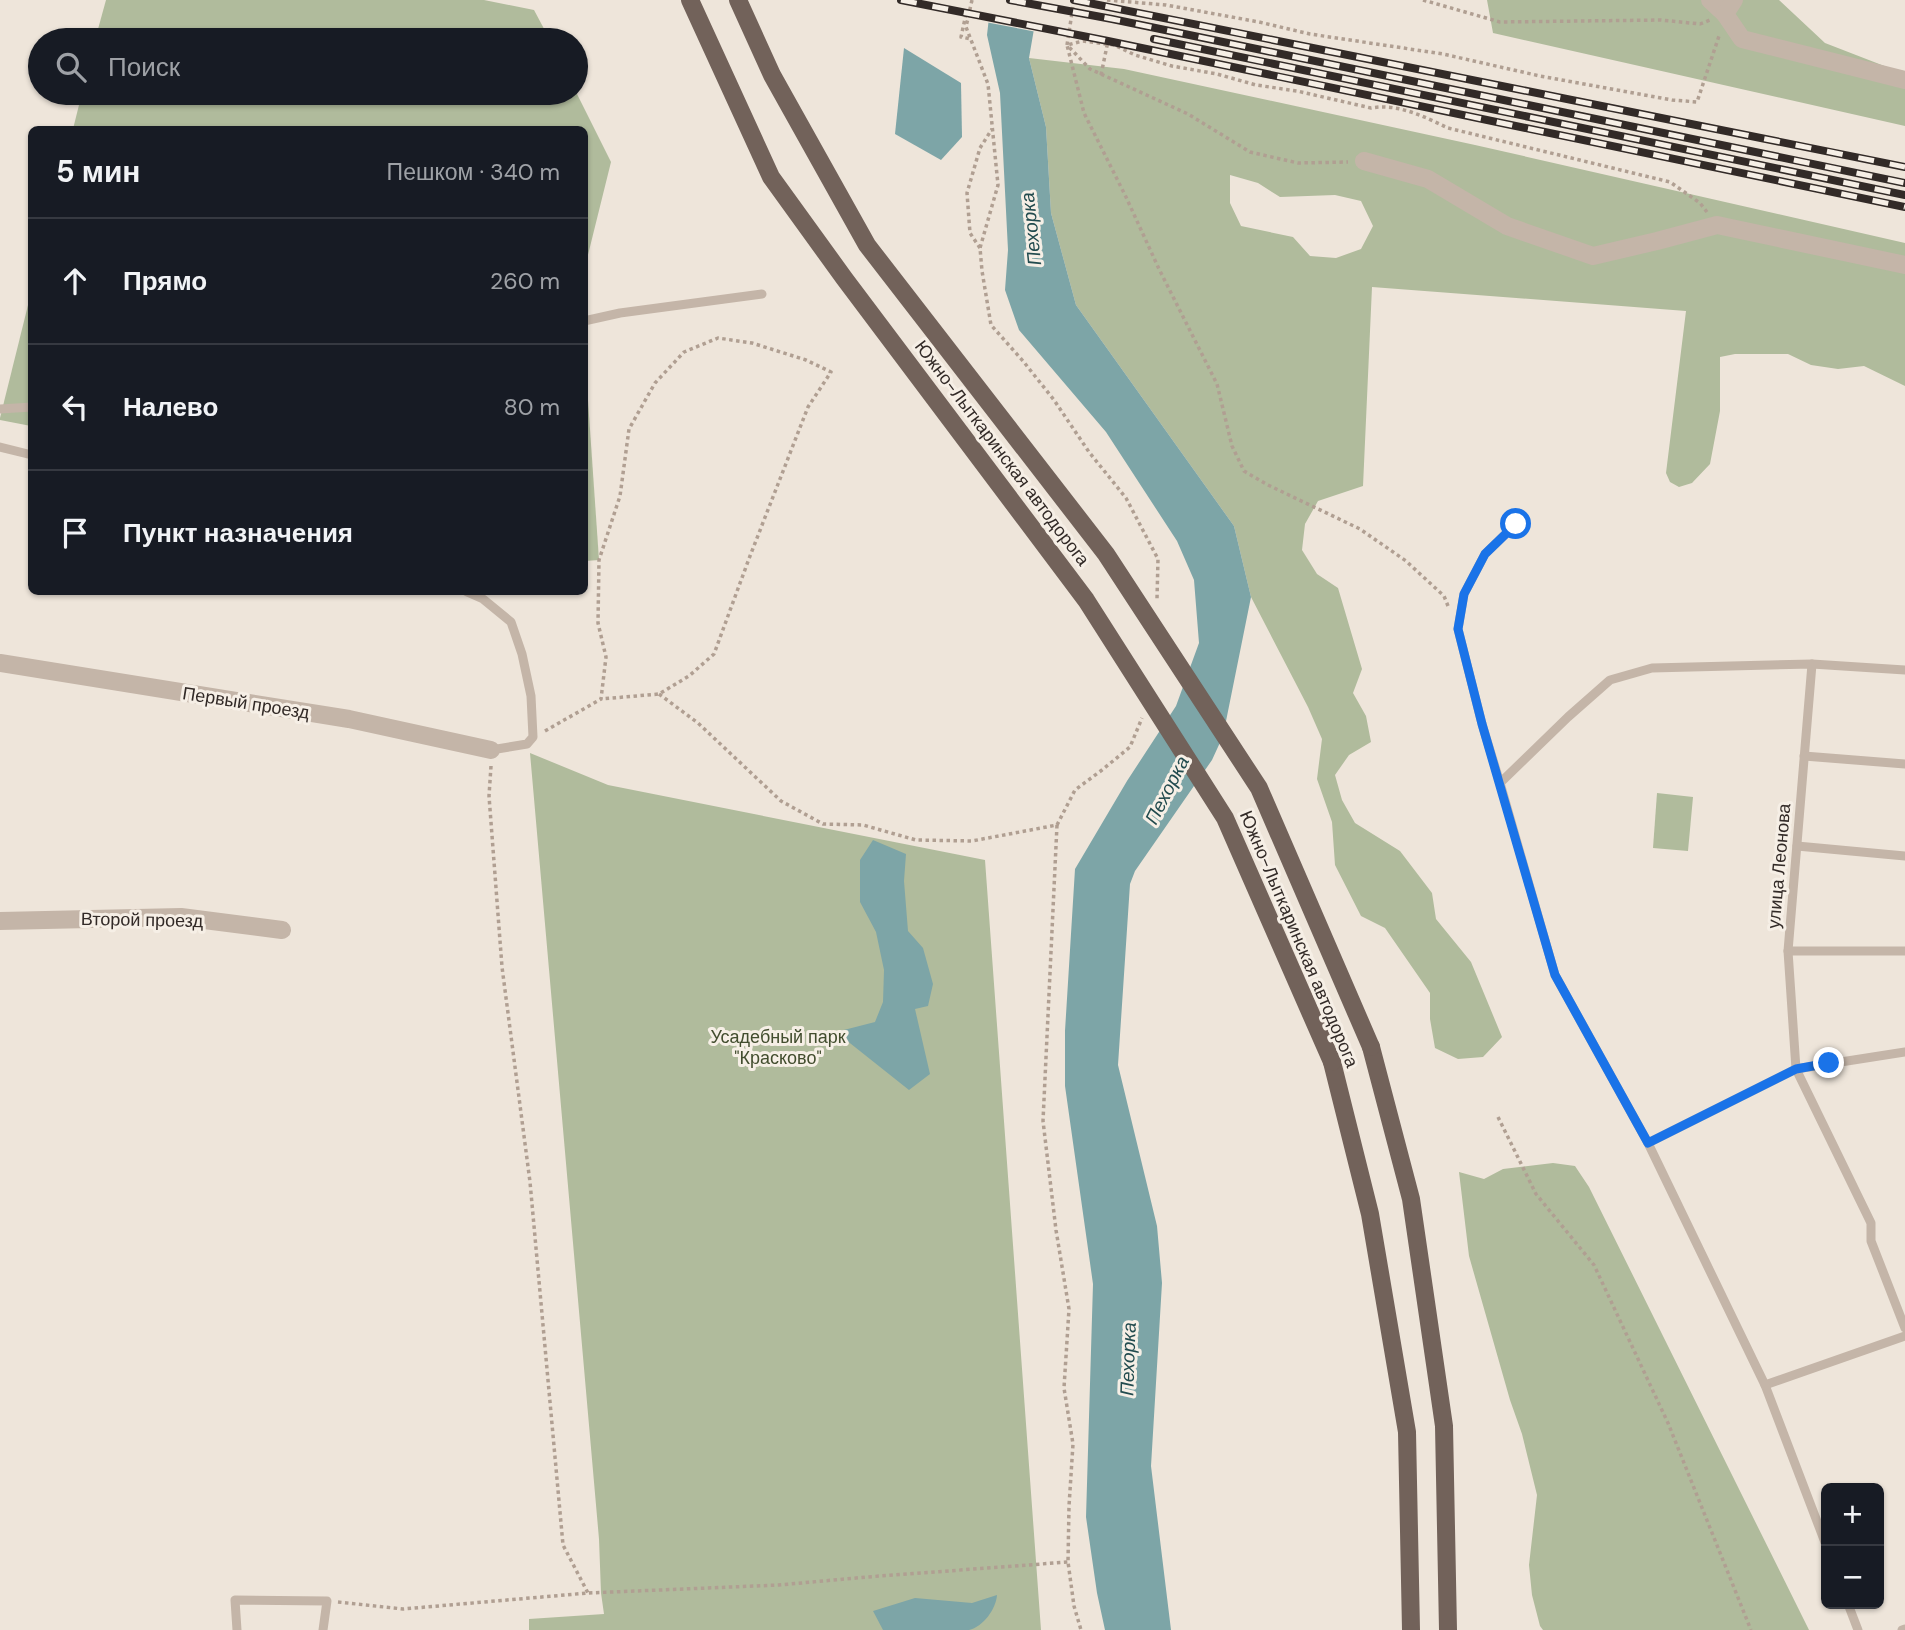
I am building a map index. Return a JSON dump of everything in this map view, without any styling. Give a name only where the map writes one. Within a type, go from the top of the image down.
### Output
[{"type":"main road","name":"Южно-Лыткаринская автодорога","points":[[690,0],[771,177],[1086,600],[1226,818],[1332,1062],[1370,1214],[1407,1432],[1411,1630]]},
{"type":"main road","name":"Южно-Лыткаринская автодорога","points":[[738,0],[772,75],[867,245],[1105,554],[1259,788],[1371,1047],[1411,1199],[1444,1426],[1448,1630]]},
{"type":"street","points":[[1710,0],[1730,7],[1742,39],[1905,79]]},
{"type":"street","points":[[1364,161],[1428,179],[1507,226],[1593,256],[1717,225],[1905,265]]},
{"type":"street","name":"Первый проезд","points":[[0,663],[349,719],[491,750]]},
{"type":"street","name":"Второй проезд","points":[[0,921],[181,917],[282,930]]},
{"type":"lane","points":[[588,320],[620,313],[762,294]]},
{"type":"lane","points":[[0,409],[28,407]]},
{"type":"lane","points":[[0,447],[28,454]]},
{"type":"lane","points":[[1516,524],[1485,554],[1464,594],[1458,629],[1482,724],[1555,975],[1648,1143],[1765,1385],[1821,1532]]},
{"type":"lane","points":[[474,595],[483,599],[511,622],[522,654],[531,696],[533,737],[527,744],[491,750]]},
{"type":"lane","points":[[1500,783],[1610,680],[1653,668],[1812,664],[1905,670]]},
{"type":"lane","name":"улица Леонова","points":[[1796,1069],[1788,951],[1812,664]]},
{"type":"lane","points":[[1804,756],[1905,764]]},
{"type":"lane","points":[[1797,846],[1905,856]]},
{"type":"lane","points":[[1788,951],[1905,950]]},
{"type":"lane","points":[[1648,1143],[1796,1069],[1905,1052]]},
{"type":"lane","points":[[1796,1069],[1871,1223],[1871,1241],[1905,1328]]},
{"type":"lane","points":[[1765,1385],[1905,1336]]},
{"type":"lane","points":[[237,1630],[235,1600],[327,1601],[323,1630]]},
{"type":"lane","points":[[1850,1609],[1858,1630]]},
{"type":"path","points":[[972,0],[966,27],[988,85],[998,185],[980,248],[991,325],[1054,400],[1089,452],[1126,498],[1158,559],[1157,608]]},
{"type":"path","points":[[1074,0],[1068,45],[1084,113],[1217,384],[1232,446],[1244,471],[1360,529],[1406,561],[1444,596],[1458,629]]},
{"type":"path","points":[[1107,0],[1166,5],[1324,37],[1443,54],[1540,76],[1672,100],[1697,102],[1730,7]]},
{"type":"path","points":[[1423,0],[1500,22],[1661,20],[1700,24],[1730,7]]},
{"type":"path","points":[[966,14],[961,37],[971,39]]},
{"type":"path","points":[[1068,45],[1083,41],[1114,45],[1135,55],[1172,66],[1217,74],[1256,85],[1297,91],[1332,101],[1371,108],[1381,106],[1419,114],[1448,128],[1670,182],[1700,203],[1717,225]]},
{"type":"path","points":[[1101,75],[1108,41]]},
{"type":"path","points":[[1068,45],[1090,69],[1188,114],[1250,152],[1298,163],[1364,161]]},
{"type":"path","points":[[980,248],[970,233],[967,193],[980,148],[992,129]]},
{"type":"path","points":[[533,737],[601,699],[659,694],[690,676],[714,654],[808,407],[831,372],[806,360],[752,343],[718,338],[684,352],[655,383],[629,429],[620,496],[599,560],[598,623],[606,657],[601,699]]},
{"type":"path","points":[[659,694],[698,723],[781,800],[823,824],[863,825],[916,840],[972,841],[1056,825]]},
{"type":"path","points":[[1081,1630],[1074,1606],[1068,1563],[1073,1444],[1064,1388],[1069,1308],[1056,1230],[1043,1121],[1056,825],[1074,790],[1130,747],[1145,708]]},
{"type":"path","points":[[491,750],[489,796],[502,967],[530,1182],[563,1545],[589,1593]]},
{"type":"path","points":[[1498,1117],[1536,1194],[1594,1265],[1668,1423],[1751,1630]]},
{"type":"path","points":[[327,1601],[403,1609],[589,1593],[779,1585],[1068,1563]]},
{"type":"green space","points":[[106,0],[484,0],[534,10],[544,28],[98,28]]},
{"type":"green space","points":[[1487,0],[1779,0],[1825,43],[1905,74],[1905,126],[1493,33]]},
{"type":"green space","points":[[1029,58],[1124,69],[1475,145],[1905,243],[1905,386],[1864,366],[1838,369],[1811,365],[1788,354],[1735,354],[1720,357],[1720,411],[1710,464],[1692,483],[1679,487],[1670,482],[1666,473],[1686,311],[1372,287],[1363,486],[1318,501],[1305,524],[1302,550],[1317,574],[1338,588],[1362,669],[1353,693],[1366,716],[1371,742],[1349,755],[1335,775],[1342,800],[1355,823],[1400,851],[1432,893],[1436,919],[1471,962],[1502,1037],[1483,1057],[1458,1059],[1435,1048],[1430,1019],[1430,993],[1385,928],[1361,916],[1335,865],[1332,822],[1317,779],[1322,739],[1251,597],[1234,526],[1076,305],[1051,213],[1046,127]],"holes":[[[1230,175],[1258,183],[1280,197],[1335,195],[1361,201],[1373,226],[1361,249],[1336,258],[1310,256],[1293,237],[1241,226],[1230,203]]]},
{"type":"green space","points":[[79,105],[582,105],[611,162],[588,255],[588,126],[74,126]]},
{"type":"green space","points":[[28,305],[28,425],[0,418]]},
{"type":"green space","points":[[588,400],[599,560],[588,561]]},
{"type":"green space","name":"Усадебный парк \"Красково\"","points":[[530,753],[608,785],[985,860],[1041,1630],[529,1630],[529,1619],[604,1614]]},
{"type":"green space","points":[[1657,793],[1693,797],[1688,851],[1653,848]]},
{"type":"green space","points":[[1553,1163],[1575,1166],[1589,1187],[1809,1630],[1543,1630],[1540,1626],[1532,1595],[1529,1565],[1537,1495],[1522,1434],[1469,1256],[1459,1172],[1484,1179],[1503,1169]]},
{"type":"water","name":"Пехорка","points":[[991,0],[1039,0],[1029,58],[1046,127],[1051,213],[1076,305],[1234,526],[1251,597],[1223,736],[1212,760],[1135,871],[1130,884],[1118,1065],[1157,1226],[1162,1283],[1151,1466],[1171,1630],[1105,1630],[1097,1593],[1086,1517],[1093,1284],[1065,1086],[1065,1031],[1075,869],[1127,781],[1176,706],[1199,643],[1194,580],[1177,541],[1106,432],[1019,330],[1005,290],[1008,250],[1000,93],[987,35]]},
{"type":"water","points":[[904,48],[961,83],[962,137],[941,160],[895,134]]},
{"type":"water","points":[[873,840],[906,854],[904,881],[908,931],[923,948],[933,984],[928,1006],[915,1009],[930,1074],[909,1090],[836,1032],[875,1022],[883,1002],[884,970],[876,932],[860,902],[860,860]]},
{"type":"water","points":[[997,1595],[988,1617],[969,1630],[883,1630],[873,1611],[915,1598],[972,1603]]},
{"type":"pier","points":[[987,0],[1042,0],[1037,32],[985,22]]},
{"type":"railway","points":[[901,0],[1905,207]]},
{"type":"railway","points":[[1010,0],[1905,183]]},
{"type":"railway","points":[[1074,0],[1905,167]]},
{"type":"railway","points":[[1154,39],[1905,195]]},
{"type":"route","points":[[1516,524],[1485,554],[1464,594],[1458,629],[1482,724],[1555,975],[1648,1143],[1796,1069],[1829,1063]]}]
